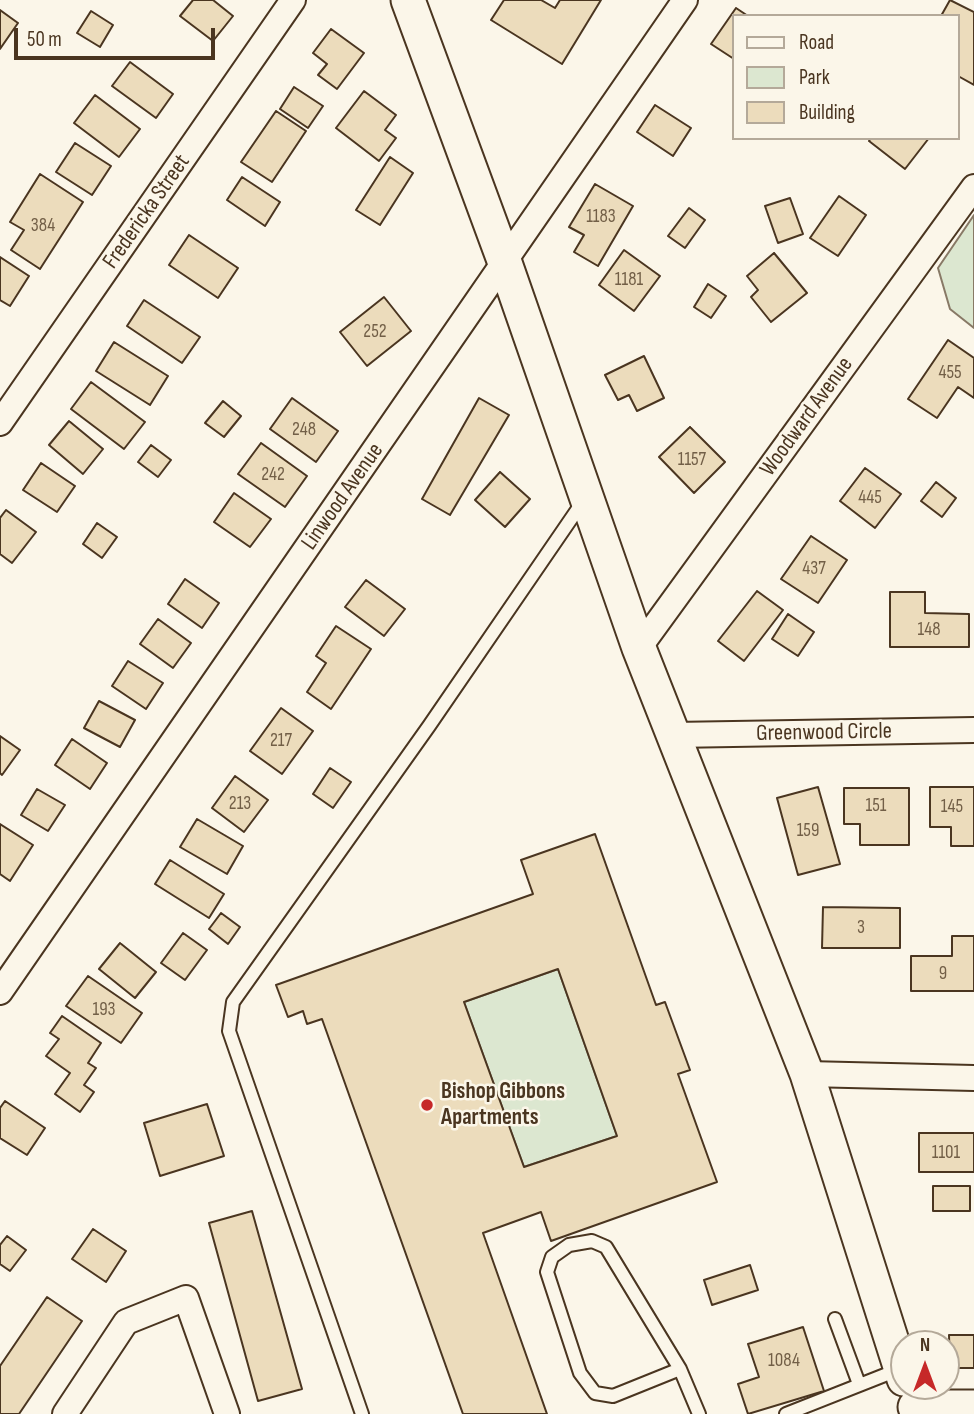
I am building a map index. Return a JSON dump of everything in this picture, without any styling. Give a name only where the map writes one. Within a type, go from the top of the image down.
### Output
[{"type":"street","name":"Fredericka Street","points":[[0,424],[293,0]]},
{"type":"street","points":[[408,0],[505,263],[639,648],[807,1074],[890,1335]]},
{"type":"street","name":"Linwood Avenue","points":[[0,992],[685,0]]},
{"type":"street","name":"Woodward Avenue","points":[[639,648],[974,187]]},
{"type":"street","name":"Greenwood Circle","points":[[673,735],[974,730]]},
{"type":"street","points":[[807,1074],[974,1078]]},
{"type":"street","points":[[65,1414],[126,1322],[186,1298],[227,1414]]},
{"type":"street","points":[[943,1400],[974,1408]]},
{"type":"lane","points":[[362,1414],[229,1031],[233,1002],[429,726],[586,497]]},
{"type":"lane","points":[[680,1369],[613,1396],[595,1393],[580,1373],[547,1272],[552,1258],[569,1245],[592,1241],[606,1247],[680,1369],[699,1414]]},
{"type":"lane","points":[[835,1319],[859,1384]]},
{"type":"lane","points":[[786,1414],[859,1384],[890,1388]]},
{"type":"green space","points":[[974,215],[974,328],[950,309],[938,268]]},
{"type":"green space","points":[[558,969],[617,1136],[524,1167],[464,1002]]},
{"type":"building","points":[[193,0],[213,0],[233,16],[213,41],[180,16]]},
{"type":"building","points":[[504,0],[541,0],[555,8],[560,0],[601,0],[562,64],[491,20]]},
{"type":"building","points":[[950,0],[974,12],[974,85],[960,77],[960,14],[942,14]]},
{"type":"building","points":[[736,8],[745,14],[732,14],[732,58],[711,44]]},
{"type":"building","points":[[0,10],[18,23],[0,49]]},
{"type":"building","points":[[91,11],[113,25],[100,47],[77,33]]},
{"type":"building","points":[[331,29],[364,53],[337,89],[318,75],[327,64],[313,53]]},
{"type":"building","points":[[130,62],[173,94],[156,118],[112,86]]},
{"type":"building","points":[[294,87],[323,106],[308,128],[280,109]]},
{"type":"building","points":[[364,91],[396,115],[385,130],[396,138],[379,161],[336,128]]},
{"type":"building","points":[[95,95],[140,129],[119,157],[74,123]]},
{"type":"building","points":[[655,105],[691,128],[673,156],[637,132]]},
{"type":"building","points":[[276,111],[306,131],[272,182],[241,162]]},
{"type":"building","points":[[870,140],[927,140],[905,169]]},
{"type":"building","points":[[75,143],[111,166],[92,195],[56,172]]},
{"type":"building","points":[[390,157],[413,173],[380,225],[356,210]]},
{"type":"building","points":[[40,174],[83,202],[40,269],[11,250],[24,230],[10,222]]},
{"type":"building","points":[[242,177],[280,202],[265,226],[227,200]]},
{"type":"building","points":[[595,184],[633,206],[598,266],[574,252],[584,235],[569,227]]},
{"type":"building","points":[[839,196],[866,215],[838,256],[810,238]]},
{"type":"building","points":[[790,198],[803,234],[778,243],[765,206]]},
{"type":"building","points":[[689,208],[705,220],[685,248],[668,236]]},
{"type":"building","points":[[189,235],[238,268],[218,298],[169,265]]},
{"type":"building","points":[[624,250],[660,276],[634,311],[599,285]]},
{"type":"building","points":[[774,253],[807,293],[771,322],[751,297],[758,290],[747,276]]},
{"type":"building","points":[[0,257],[29,276],[10,306],[0,300]]},
{"type":"building","points":[[708,284],[726,296],[711,318],[694,307]]},
{"type":"building","points":[[384,297],[411,331],[367,366],[340,332]]},
{"type":"building","points":[[144,300],[200,337],[182,363],[127,326]]},
{"type":"building","points":[[948,340],[974,358],[974,398],[958,387],[937,418],[908,399]]},
{"type":"building","points":[[114,342],[168,376],[150,405],[96,371]]},
{"type":"building","points":[[644,356],[664,398],[637,411],[629,395],[618,400],[605,375]]},
{"type":"building","points":[[91,382],[145,422],[124,449],[71,409]]},
{"type":"building","points":[[292,398],[338,431],[316,462],[270,429]]},
{"type":"building","points":[[479,398],[509,415],[450,515],[422,499]]},
{"type":"building","points":[[223,401],[241,416],[224,437],[205,423]]},
{"type":"building","points":[[69,421],[103,449],[83,474],[49,445]]},
{"type":"building","points":[[690,427],[725,462],[694,493],[659,457]]},
{"type":"building","points":[[261,443],[307,476],[285,507],[238,474]]},
{"type":"building","points":[[151,445],[171,460],[158,477],[138,462]]},
{"type":"building","points":[[41,463],[75,486],[57,512],[23,490]]},
{"type":"building","points":[[865,468],[901,494],[875,528],[840,501]]},
{"type":"building","points":[[500,472],[530,499],[505,527],[475,500]]},
{"type":"building","points":[[936,482],[956,498],[942,517],[921,501]]},
{"type":"building","points":[[234,493],[271,519],[250,547],[214,522]]},
{"type":"building","points":[[6,510],[36,532],[12,563],[0,554],[0,518]]},
{"type":"building","points":[[97,523],[117,537],[102,558],[83,544]]},
{"type":"building","points":[[811,536],[847,560],[818,603],[781,579]]},
{"type":"building","points":[[185,579],[219,603],[202,628],[168,604]]},
{"type":"building","points":[[366,580],[405,609],[384,636],[345,607]]},
{"type":"building","points":[[757,591],[783,610],[744,661],[718,641]]},
{"type":"building","points":[[890,592],[925,592],[925,613],[969,614],[969,647],[890,647]]},
{"type":"building","points":[[788,614],[814,632],[798,656],[772,639]]},
{"type":"building","points":[[158,619],[191,643],[173,668],[140,644]]},
{"type":"building","points":[[336,626],[371,649],[331,709],[307,692],[326,663],[316,656]]},
{"type":"building","points":[[128,661],[163,683],[146,709],[112,686]]},
{"type":"building","points":[[99,701],[135,720],[120,747],[84,728]]},
{"type":"building","points":[[281,708],[313,731],[282,774],[250,751]]},
{"type":"building","points":[[0,736],[20,750],[2,775],[0,773]]},
{"type":"building","points":[[72,739],[107,763],[90,789],[55,765]]},
{"type":"building","points":[[330,768],[351,782],[333,808],[313,794]]},
{"type":"building","points":[[235,776],[268,800],[244,832],[212,808]]},
{"type":"building","points":[[818,787],[840,864],[798,875],[777,798]]},
{"type":"building","points":[[930,787],[974,787],[974,846],[951,846],[951,827],[930,827]]},
{"type":"building","points":[[844,788],[909,788],[909,845],[860,845],[860,824],[844,824]]},
{"type":"building","points":[[37,789],[65,805],[48,831],[21,815]]},
{"type":"building","points":[[197,819],[243,846],[227,874],[180,847]]},
{"type":"building","points":[[0,824],[33,845],[10,881],[0,874]]},
{"type":"building","name":"Bishop Gibbons Apartments","points":[[595,834],[656,1005],[665,1002],[690,1070],[678,1074],[717,1182],[551,1241],[541,1212],[483,1233],[547,1414],[463,1414],[322,1019],[307,1024],[303,1011],[288,1017],[276,985],[533,894],[521,860]],"holes":[[[558,969],[617,1136],[524,1167],[464,1002]]]},
{"type":"building","points":[[170,860],[224,894],[209,918],[155,884]]},
{"type":"building","points":[[823,907],[900,908],[900,948],[822,948]]},
{"type":"building","points":[[221,913],[240,927],[228,944],[209,929]]},
{"type":"building","points":[[183,933],[207,950],[185,980],[161,963]]},
{"type":"building","points":[[952,936],[974,936],[974,991],[911,991],[911,956],[952,956]]},
{"type":"building","points":[[120,943],[156,972],[135,998],[99,969]]},
{"type":"building","points":[[88,976],[142,1013],[121,1043],[66,1006]]},
{"type":"building","points":[[62,1016],[101,1043],[88,1063],[96,1068],[84,1085],[94,1092],[80,1112],[55,1094],[70,1073],[46,1056],[59,1039],[50,1033]]},
{"type":"building","points":[[5,1101],[45,1128],[27,1155],[0,1138],[0,1108]]},
{"type":"building","points":[[207,1104],[224,1156],[160,1176],[144,1123]]},
{"type":"building","points":[[919,1133],[974,1133],[974,1172],[919,1172]]},
{"type":"building","points":[[933,1186],[970,1186],[970,1211],[933,1211]]},
{"type":"building","points":[[252,1211],[302,1389],[258,1401],[209,1223]]},
{"type":"building","points":[[93,1229],[126,1251],[106,1282],[72,1259]]},
{"type":"building","points":[[7,1236],[26,1250],[10,1271],[0,1264],[0,1245]]},
{"type":"building","points":[[750,1265],[758,1290],[712,1305],[704,1280]]},
{"type":"building","points":[[47,1297],[82,1321],[19,1414],[0,1414],[0,1366]]},
{"type":"building","points":[[803,1327],[824,1391],[748,1414],[738,1384],[759,1377],[748,1344]]},
{"type":"building","points":[[960,1335],[974,1335],[974,1368],[960,1368]]},
{"type":"place","name":"Bishop Gibbons Apartments","points":[[427,1105]]}]
